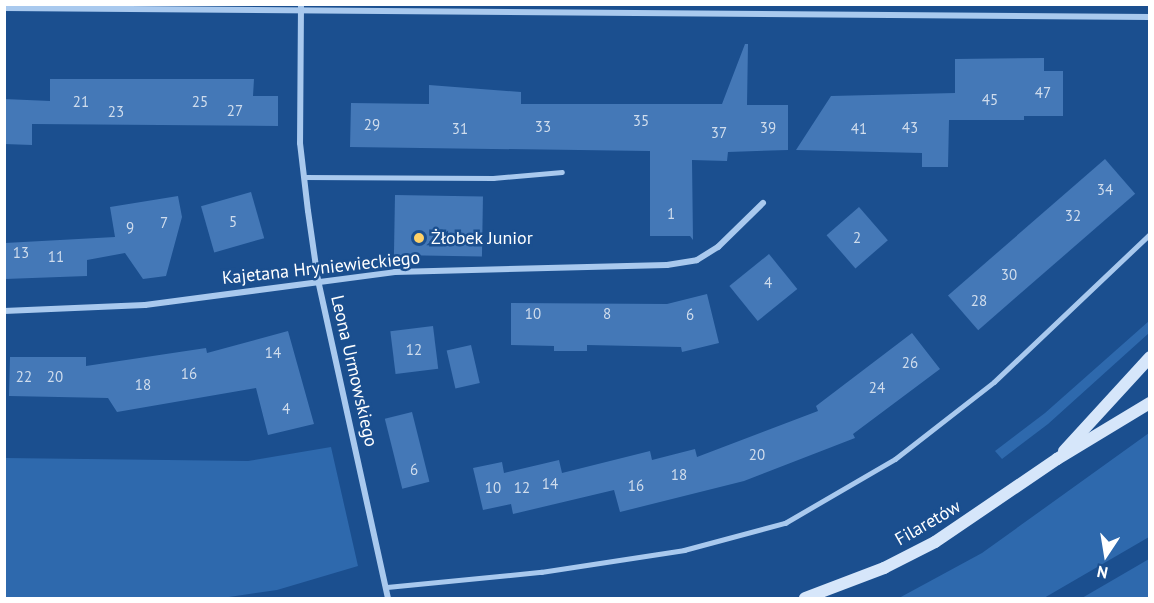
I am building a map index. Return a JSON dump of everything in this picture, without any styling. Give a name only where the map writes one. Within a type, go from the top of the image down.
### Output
[{"type":"main road","name":"Filaretów","points":[[1057,459],[1149,357]]},
{"type":"main road","name":"Filaretów","points":[[805,598],[884,568],[935,542],[1057,459],[1149,403]]},
{"type":"street","points":[[4,8],[301,8],[1149,17]]},
{"type":"street","name":"Leona Urmowskiego","points":[[301,8],[300,143],[318,280],[388,598]]},
{"type":"street","name":"Kajetana Hryniewieckiego","points":[[4,311],[145,305],[318,280],[395,272],[667,265],[697,260],[718,247],[763,203]]},
{"type":"lane","points":[[304,177],[494,178],[562,172]]},
{"type":"lane","points":[[387,587],[541,572],[673,552],[785,523],[895,459],[994,382],[1149,234]]},
{"type":"shaded area","points":[[1149,321],[1149,333],[1048,424],[1002,459],[995,451],[1045,413]]},
{"type":"shaded area","points":[[1149,433],[1149,537],[1044,598],[899,598],[982,553]]},
{"type":"shaded area","points":[[331,447],[358,566],[277,590],[222,598],[5,598],[5,458],[248,461]]},
{"type":"shaded area","points":[[1149,559],[1149,598],[1082,598]]},
{"type":"building","points":[[745,44],[748,44],[747,105],[788,105],[788,150],[728,152],[727,161],[692,160],[693,240],[690,236],[650,236],[650,151],[350,147],[351,103],[429,104],[429,85],[521,92],[521,104],[722,104]]},
{"type":"building","points":[[1044,58],[1044,71],[1063,71],[1063,116],[1024,116],[1024,120],[949,120],[948,167],[922,167],[922,153],[796,150],[831,96],[955,93],[955,59]]},
{"type":"building","points":[[50,79],[254,79],[253,96],[278,96],[278,126],[32,124],[32,145],[4,144],[4,99],[50,101]]},
{"type":"building","points":[[1105,159],[1135,194],[978,330],[948,295]]},
{"type":"building","points":[[251,192],[264,238],[214,252],[201,206]]},
{"type":"building","points":[[395,195],[483,197],[482,257],[394,255]]},
{"type":"building","points":[[178,196],[182,217],[166,276],[143,279],[125,253],[87,260],[87,276],[5,279],[5,243],[115,237],[110,207]]},
{"type":"building","points":[[859,207],[888,240],[855,268],[827,235]]},
{"type":"building","points":[[769,254],[797,289],[758,321],[729,286]]},
{"type":"building","points":[[707,294],[719,343],[682,352],[681,347],[587,345],[587,351],[554,351],[554,346],[511,345],[511,303],[667,304]]},
{"type":"building","points":[[433,326],[438,369],[396,374],[390,331]]},
{"type":"building","points":[[288,331],[314,424],[268,435],[256,388],[117,412],[108,398],[9,396],[10,357],[86,357],[86,366],[206,348],[207,353]]},
{"type":"building","points":[[912,333],[940,369],[853,434],[855,438],[744,481],[620,512],[614,490],[513,514],[511,504],[483,510],[473,468],[502,462],[504,473],[559,460],[562,473],[650,451],[652,460],[695,449],[697,457],[818,411],[816,406]]},
{"type":"building","points":[[471,345],[480,383],[455,389],[447,351]]},
{"type":"building","points":[[412,412],[429,482],[402,489],[385,419]]},
{"type":"place","name":"Żłobek Junior","points":[[419,238]]}]
